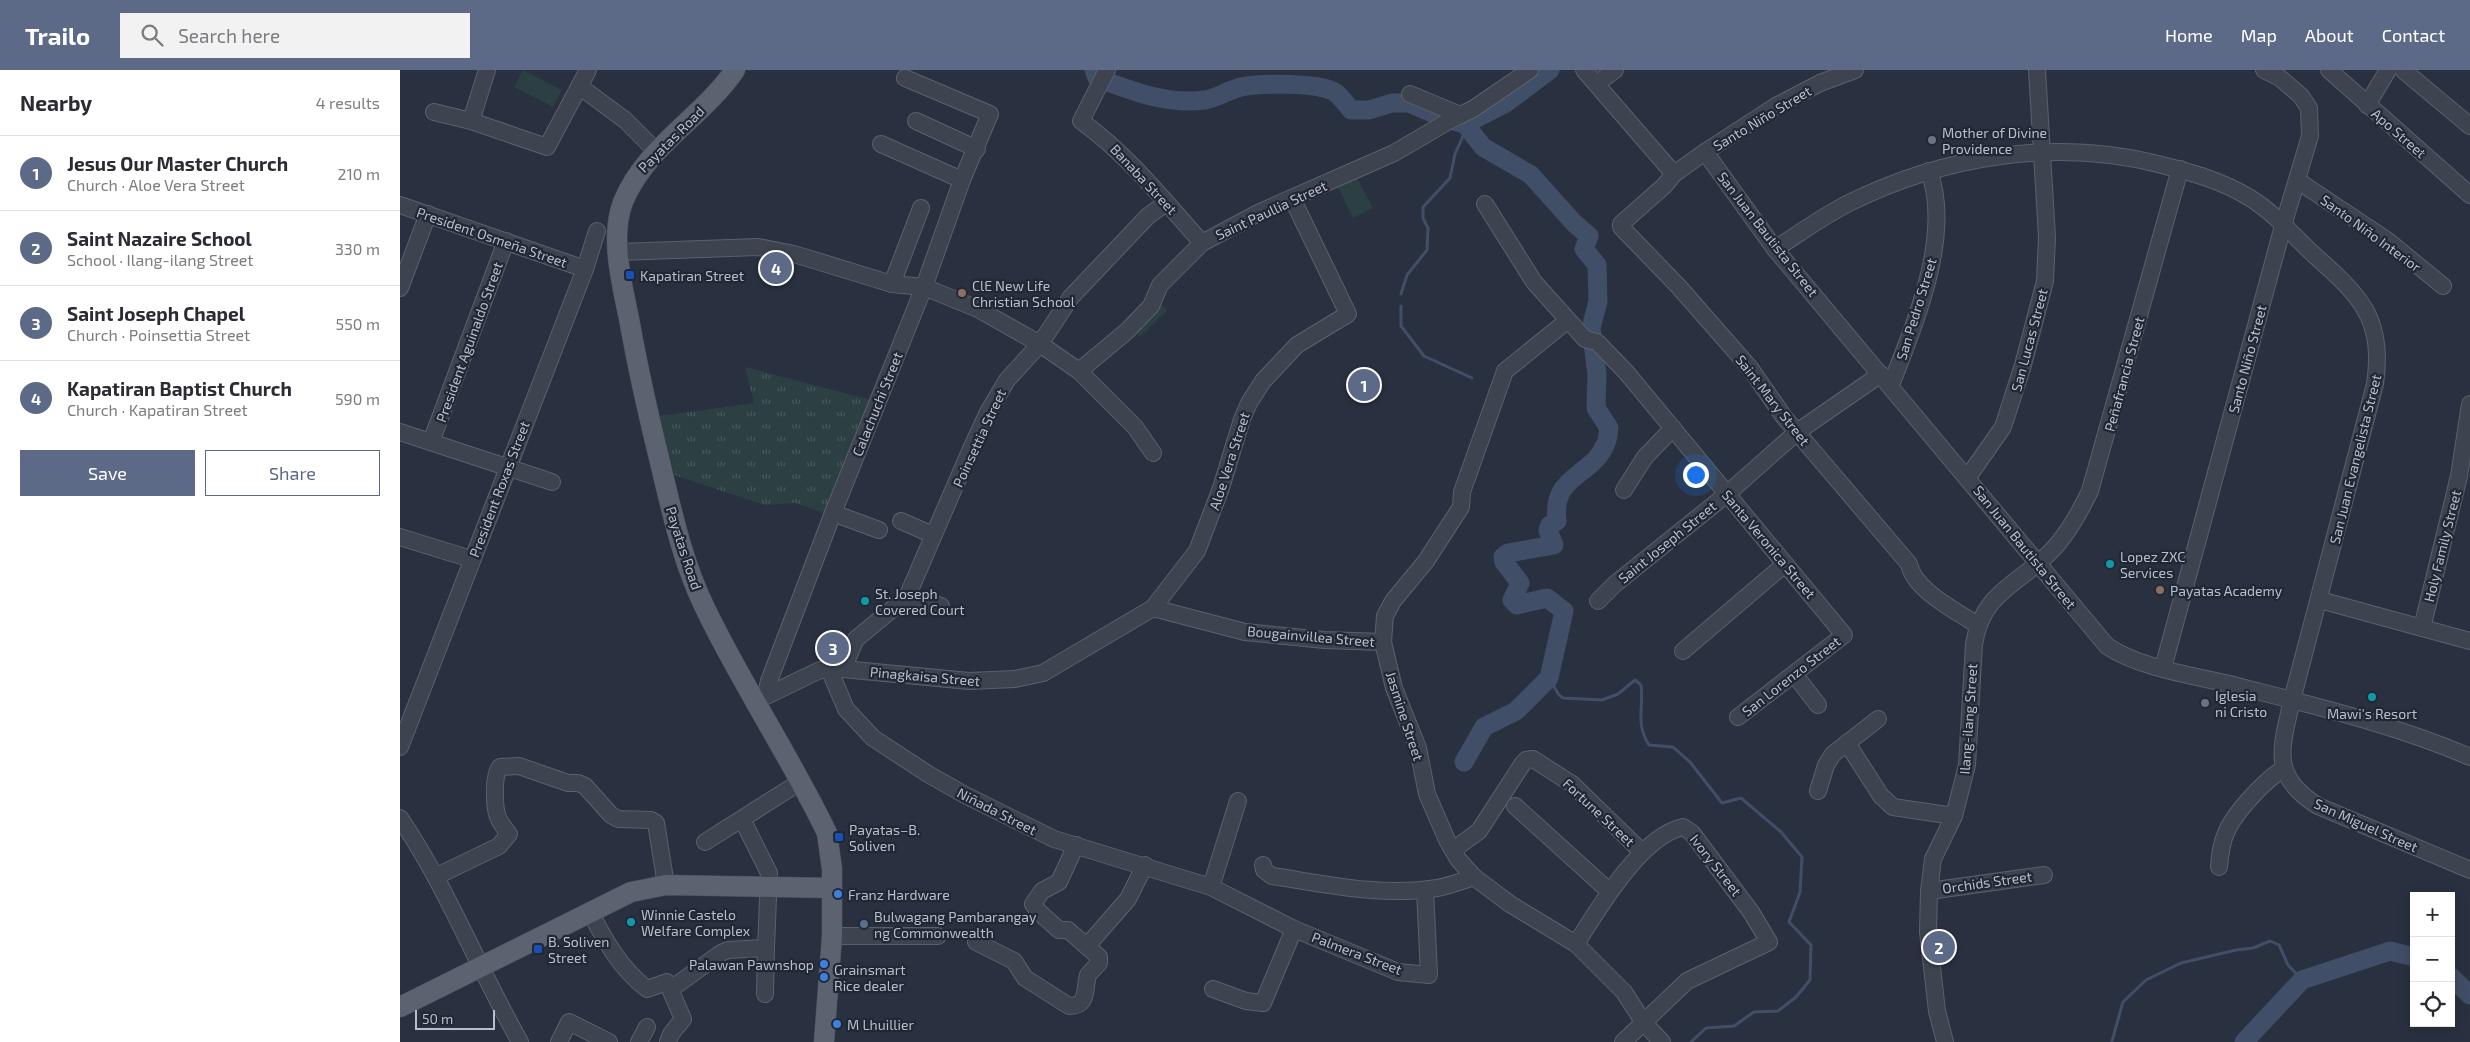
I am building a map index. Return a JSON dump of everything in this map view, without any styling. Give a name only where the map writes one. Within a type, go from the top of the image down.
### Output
[{"type":"main road","name":"Payatas Road","points":[[735,70],[723,88],[656,151],[637,174],[623,203],[617,228],[619,252],[636,361],[679,538],[704,607],[761,698],[800,782],[827,833],[832,861],[832,936],[824,1042]]},
{"type":"main road","points":[[400,1007],[631,892],[666,885],[832,888]]},
{"type":"street","points":[[471,121],[488,70]]},
{"type":"street","points":[[434,112],[471,121],[547,146],[588,70]]},
{"type":"street","name":"Saint Paullia Street","points":[[1079,371],[1127,331],[1151,306],[1160,285],[1202,242],[1292,198],[1394,153],[1502,91],[1530,70]]},
{"type":"street","points":[[1584,70],[1674,174]]},
{"type":"street","points":[[1596,84],[1615,70]]},
{"type":"street","name":"Santo Niño Street","points":[[1674,174],[1776,106],[1820,83],[1855,70]]},
{"type":"street","name":"San Lucas Street","points":[[1968,477],[2003,427],[2041,301],[2046,268],[2047,237],[2037,70]]},
{"type":"street","name":"Santo Niño Street","points":[[2163,668],[2283,226],[2310,136],[2309,108],[2302,96],[2280,78],[2264,70]]},
{"type":"street","name":"Apo Street","points":[[2329,70],[2470,195]]},
{"type":"street","points":[[2367,105],[2388,70]]},
{"type":"street","points":[[2403,70],[2470,126]]},
{"type":"street","name":"Calachuchi Street","points":[[761,698],[924,287],[962,180],[977,149],[990,114],[904,78]]},
{"type":"street","name":"Banaba Street","points":[[1102,79],[1081,121],[1109,141],[1133,164],[1202,242]]},
{"type":"street","points":[[579,86],[625,120],[656,151]]},
{"type":"street","points":[[1410,94],[1453,119]]},
{"type":"street","points":[[916,122],[977,149]]},
{"type":"street","points":[[881,144],[962,180]]},
{"type":"street","name":"San Juan Bautista Street","points":[[1705,152],[1775,249],[1968,477],[2037,564],[2107,646],[2125,655],[2163,668],[2292,700],[2397,730],[2470,757]]},
{"type":"street","name":"San Juan Evangelista Street","points":[[1775,249],[1849,203],[1929,171],[1964,162],[2041,152],[2105,155],[2180,169],[2230,187],[2251,199],[2283,226],[2352,289],[2362,302],[2370,320],[2379,359],[2375,384],[2320,600],[2292,700]]},
{"type":"street","name":"Peñafrancia Street","points":[[2037,564],[2055,547],[2067,531],[2090,491],[2180,169]]},
{"type":"street","name":"San Pedro Street","points":[[1886,380],[1914,324],[1932,262],[1935,209],[1929,171]]},
{"type":"street","name":"Saint Mary Street","points":[[1674,174],[1664,186],[1621,224],[1622,230],[1679,287],[1732,347],[1797,432],[1909,564],[1913,578],[1924,589],[1977,625]]},
{"type":"street","name":"Santo Niño Interior","points":[[2298,181],[2388,241],[2443,286]]},
{"type":"street","name":"Aloe Vera Street","points":[[1152,608],[1197,551],[1221,488],[1242,420],[1249,403],[1263,381],[1297,345],[1348,314],[1292,198]]},
{"type":"street","name":"Poinsettia Street","points":[[836,669],[856,639],[907,597],[988,412],[1007,380],[1040,344],[1072,297],[1148,216],[1166,203]]},
{"type":"street","name":"Santa Veronica Street","points":[[1485,204],[1534,282],[1567,321],[1591,340],[1673,428],[1844,635]]},
{"type":"street","name":"President Osmeña Street","points":[[400,205],[585,269]]},
{"type":"street","points":[[892,284],[921,208]]},
{"type":"street","points":[[400,288],[428,214]]},
{"type":"street","name":"President Roxas Street","points":[[400,746],[585,269],[597,231]]},
{"type":"street","name":"President Aguinaldo Street","points":[[431,442],[506,241]]},
{"type":"street","points":[[619,252],[758,247],[794,254],[892,284],[924,287],[978,309],[1040,344],[1079,371],[1135,427],[1153,453]]},
{"type":"street","name":"Jasmine Street","points":[[1567,321],[1505,371],[1462,492],[1461,507],[1426,561],[1393,600],[1385,616],[1383,642],[1394,688],[1418,748],[1427,794],[1439,826],[1452,850],[1474,877],[1510,904],[1576,944],[1624,992],[1644,1023],[1662,1042]]},
{"type":"street","name":"Saint Joseph Street","points":[[1598,601],[1615,584],[1727,494],[1797,432],[1886,380]]},
{"type":"street","name":"Holy Family Street","points":[[2422,628],[2464,477],[2470,404]]},
{"type":"street","points":[[1624,490],[1645,457],[1673,428]]},
{"type":"street","points":[[400,432],[552,482]]},
{"type":"street","points":[[833,513],[879,530]]},
{"type":"street","points":[[901,521],[933,535]]},
{"type":"street","points":[[400,537],[471,559]]},
{"type":"street","points":[[1683,651],[1785,564]]},
{"type":"street","name":"Ilang-ilang Street","points":[[1945,1042],[1937,1011],[1930,942],[1930,891],[1933,859],[1954,816],[1967,766],[1974,644],[1977,625],[1994,599],[2037,564]]},
{"type":"street","points":[[907,597],[941,606]]},
{"type":"street","points":[[2320,600],[2470,641]]},
{"type":"street","name":"Pinagkaisa Street","points":[[761,698],[820,670],[836,669],[969,681],[1015,679],[1050,670],[1152,608]]},
{"type":"street","name":"Bougainvillea Street","points":[[1152,608],[1245,632],[1324,640],[1383,642]]},
{"type":"street","name":"San Lorenzo Street","points":[[1738,717],[1844,635]]},
{"type":"street","name":"Niñada Street","points":[[836,669],[846,709],[873,738],[928,774],[965,795],[1054,839],[1145,865],[1211,887]]},
{"type":"street","points":[[1794,674],[1818,705]]},
{"type":"street","points":[[2219,867],[2227,830],[2269,780],[2284,769],[2284,736],[2292,700]]},
{"type":"street","points":[[1818,791],[1826,765],[1834,754],[1878,719]]},
{"type":"street","points":[[1847,743],[1880,796],[1893,807],[1954,816]]},
{"type":"street","name":"Fortune Street","points":[[1452,850],[1479,831],[1525,761],[1533,759],[1572,784],[1642,852]]},
{"type":"street","points":[[437,876],[499,846],[509,834],[498,818],[495,796],[496,773],[500,766],[507,765],[519,766],[568,783],[578,783],[585,786],[611,815],[618,819],[651,820],[656,823],[666,885]]},
{"type":"street","name":"San Miguel Street","points":[[2284,769],[2292,784],[2305,798],[2318,806],[2470,870]]},
{"type":"street","points":[[705,842],[800,782]]},
{"type":"street","points":[[1211,887],[1238,802]]},
{"type":"street","points":[[1515,806],[1609,891]]},
{"type":"street","points":[[400,818],[437,876],[482,966],[496,999],[520,1042]]},
{"type":"street","points":[[742,819],[767,868],[770,886],[765,994]]},
{"type":"street","name":"Ivory Street","points":[[1576,944],[1609,891],[1642,852],[1674,829],[1683,826],[1692,833],[1751,912],[1769,942],[1687,981],[1644,1023]]},
{"type":"street","points":[[976,942],[1014,961],[1025,978],[1069,1006],[1082,1002],[1086,996],[1088,975],[1099,963],[1099,957],[1068,930],[1059,930],[1034,906],[1035,900],[1042,891],[1059,882],[1076,845]]},
{"type":"street","points":[[1087,946],[1128,899],[1145,865]]},
{"type":"street","points":[[1263,865],[1267,874],[1282,878],[1366,890],[1425,890],[1440,888],[1474,877]]},
{"type":"street","name":"Orchids Street","points":[[1930,891],[2044,875]]},
{"type":"street","name":"Palmera Street","points":[[1211,887],[1294,929],[1398,972],[1429,975],[1425,890]]},
{"type":"street","points":[[590,912],[611,952],[629,975],[647,989],[667,982],[683,1019],[671,1034],[668,1042]]},
{"type":"street","points":[[1213,989],[1246,1001],[1263,1003],[1294,929]]},
{"type":"street","points":[[832,936],[938,936]]},
{"type":"street","points":[[671,989],[721,953],[728,950],[766,948]]},
{"type":"street","points":[[559,1042],[569,1022],[609,1042]]},
{"type":"street","points":[[1623,1042],[1644,1023]]},
{"type":"street","points":[[639,1042],[647,1027]]},
{"type":"green space","points":[[523,70],[562,90],[553,107],[514,87]]},
{"type":"green space","points":[[1355,174],[1373,208],[1353,218],[1336,183]]},
{"type":"green space","points":[[1156,300],[1167,310],[1140,337],[1130,325]]},
{"type":"green space","points":[[745,367],[871,400],[826,514],[795,503],[765,505],[674,475],[660,416],[754,403]]},
{"type":"waterway","points":[[1094,70],[1097,78],[1136,92],[1163,99],[1205,100],[1241,87],[1275,84],[1305,85],[1329,89],[1336,93],[1351,110],[1369,110],[1392,103],[1409,103],[1444,118],[1465,124],[1506,103],[1550,70]]},
{"type":"waterway","points":[[1401,294],[1407,275],[1427,250],[1428,228],[1423,218],[1423,207],[1450,178],[1455,154],[1464,134],[1465,124]]},
{"type":"waterway","points":[[1464,762],[1484,727],[1516,711],[1549,678],[1564,611],[1547,598],[1517,605],[1512,600],[1520,583],[1504,562],[1503,557],[1508,553],[1554,545],[1548,530],[1550,525],[1557,521],[1557,506],[1560,494],[1566,485],[1600,454],[1607,441],[1609,428],[1596,408],[1597,375],[1591,328],[1598,301],[1597,265],[1584,249],[1589,236],[1574,223],[1531,175],[1483,147],[1465,124]]},
{"type":"waterway","points":[[1401,306],[1401,326],[1424,356],[1472,378]]},
{"type":"waterway","points":[[1549,678],[1559,695],[1563,698],[1602,700],[1618,694],[1635,680],[1641,685],[1642,730],[1649,745],[1673,747],[1690,762],[1722,803],[1741,798],[1781,832],[1802,857],[1800,892],[1789,922],[1811,945],[1810,980],[1796,997],[1778,1011],[1754,1012],[1734,1026],[1706,1028],[1691,1042]]},
{"type":"waterway","points":[[2112,1041],[2123,1002],[2146,980],[2181,963],[2236,950],[2253,948],[2270,941],[2279,945],[2288,965],[2302,980]]},
{"type":"waterway","points":[[2244,1042],[2302,980],[2390,951],[2410,956]]},
{"type":"waterway","points":[[2455,981],[2470,995]]},
{"type":"place","name":"Mother of Divine Providence","points":[[1932,140]]},
{"type":"place","name":"Kapatiran Baptist Church","points":[[776,268]]},
{"type":"place","name":"Kapatiran Street","points":[[630,275]]},
{"type":"place","name":"ClE New Life Christian School","points":[[962,293]]},
{"type":"place","name":"Jesus Our Master Church","points":[[1364,385]]},
{"type":"place","name":"Lopez ZXC Services","points":[[2110,564]]},
{"type":"place","name":"Payatas Academy","points":[[2160,590]]},
{"type":"place","name":"St. Joseph Covered Court","points":[[865,601]]},
{"type":"place","name":"Saint Joseph Chapel","points":[[833,648]]},
{"type":"place","name":"Mawi's Resort","points":[[2372,697]]},
{"type":"place","name":"Iglesia ni Cristo","points":[[2205,703]]},
{"type":"place","name":"Payatas–B. Soliven","points":[[839,837]]},
{"type":"place","name":"Franz Hardware","points":[[838,894]]},
{"type":"place","name":"Winnie Castelo Welfare Complex","points":[[631,922]]},
{"type":"place","name":"Bulwagang Pambarangay ng Commonwealth","points":[[864,924]]},
{"type":"place","name":"Saint Nazaire School","points":[[1939,947]]},
{"type":"place","name":"B. Soliven Street","points":[[538,949]]},
{"type":"place","name":"Palawan Pawnshop","points":[[824,964]]},
{"type":"place","name":"Grainsmart Rice dealer","points":[[824,977]]},
{"type":"place","name":"M Lhuillier","points":[[837,1024]]}]
